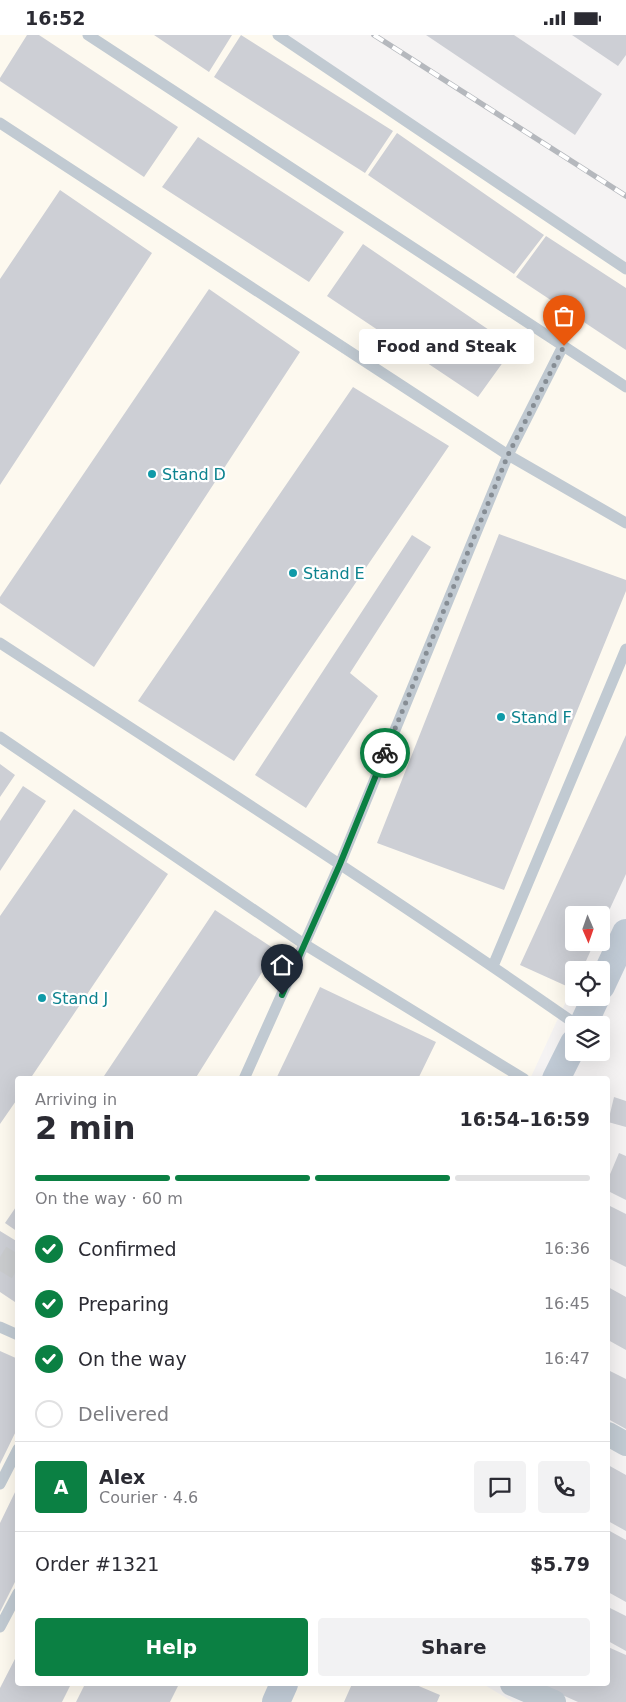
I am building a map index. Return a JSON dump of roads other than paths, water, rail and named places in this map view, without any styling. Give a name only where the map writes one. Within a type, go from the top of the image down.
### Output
[{"type":"main road","points":[[610,967],[626,933]]},
{"type":"main road","points":[[558,1076],[565,1061]]},
{"type":"main road","points":[[276,1702],[283,1686]]},
{"type":"street","points":[[610,1436],[626,1444]]},
{"type":"street","points":[[517,1686],[554,1702]]},
{"type":"lane","points":[[88,35],[626,387]]},
{"type":"lane","points":[[278,35],[626,269]]},
{"type":"lane","points":[[0,123],[508,455],[626,523]]},
{"type":"lane","points":[[245,1076],[340,864],[508,455],[564,346]]},
{"type":"lane","points":[[0,643],[340,864],[565,1016]]},
{"type":"lane","points":[[493,966],[626,649]]},
{"type":"lane","points":[[0,737],[304,944],[519,1076]]},
{"type":"lane","points":[[0,1327],[15,1334]]},
{"type":"lane","points":[[0,1484],[15,1455]]},
{"type":"lane","points":[[0,1627],[15,1599]]},
{"type":"tunnel","points":[[0,1257],[15,1266]]},
{"type":"railway","points":[[374,35],[626,196]]},
{"type":"place","name":"Food and Steak","points":[[564,346]]},
{"type":"place","name":"Stand D","points":[[152,474]]},
{"type":"place","name":"Stand E","points":[[293,573]]},
{"type":"place","name":"Stand F","points":[[501,717]]},
{"type":"place","name":"Stand J","points":[[42,998]]}]
